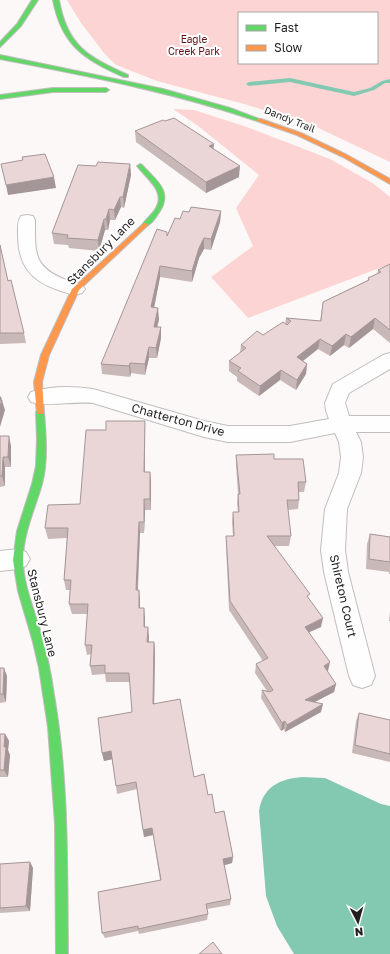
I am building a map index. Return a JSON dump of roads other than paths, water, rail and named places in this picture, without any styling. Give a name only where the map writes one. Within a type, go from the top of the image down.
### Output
[{"type":"street","points":[[0,45],[19,24],[35,0]]},
{"type":"street","points":[[56,0],[57,16],[63,30],[74,44],[85,53],[112,70],[174,94]]},
{"type":"street","points":[[0,57],[174,94]]},
{"type":"street","points":[[0,97],[55,90],[116,90],[174,94]]},
{"type":"street","name":"Dandy Trail","points":[[174,94],[231,109],[280,126],[355,160],[390,182]]},
{"type":"street","name":"Stansbury Lane","points":[[62,954],[61,813],[55,735],[49,694],[38,642],[19,574],[9,560],[21,532],[37,483],[41,458],[42,434],[38,397],[39,377],[44,359],[76,289],[162,207],[164,197],[162,192],[140,166]]},
{"type":"street","points":[[28,220],[27,253],[32,265],[39,272],[53,281],[76,289]]},
{"type":"street","name":"Shireton Court","points":[[362,676],[336,572],[333,550],[336,509],[351,469],[351,448],[335,406],[336,397],[340,389],[390,360]]},
{"type":"street","name":"Chatterton Drive","points":[[38,397],[79,394],[92,396],[204,429],[228,434],[290,434],[342,424],[390,424]]},
{"type":"waterway","points":[[249,84],[290,80],[354,94],[372,89],[384,82],[390,81]]},
{"type":"park label","name":"Eagle Creek Park","points":[[194,44]]}]
